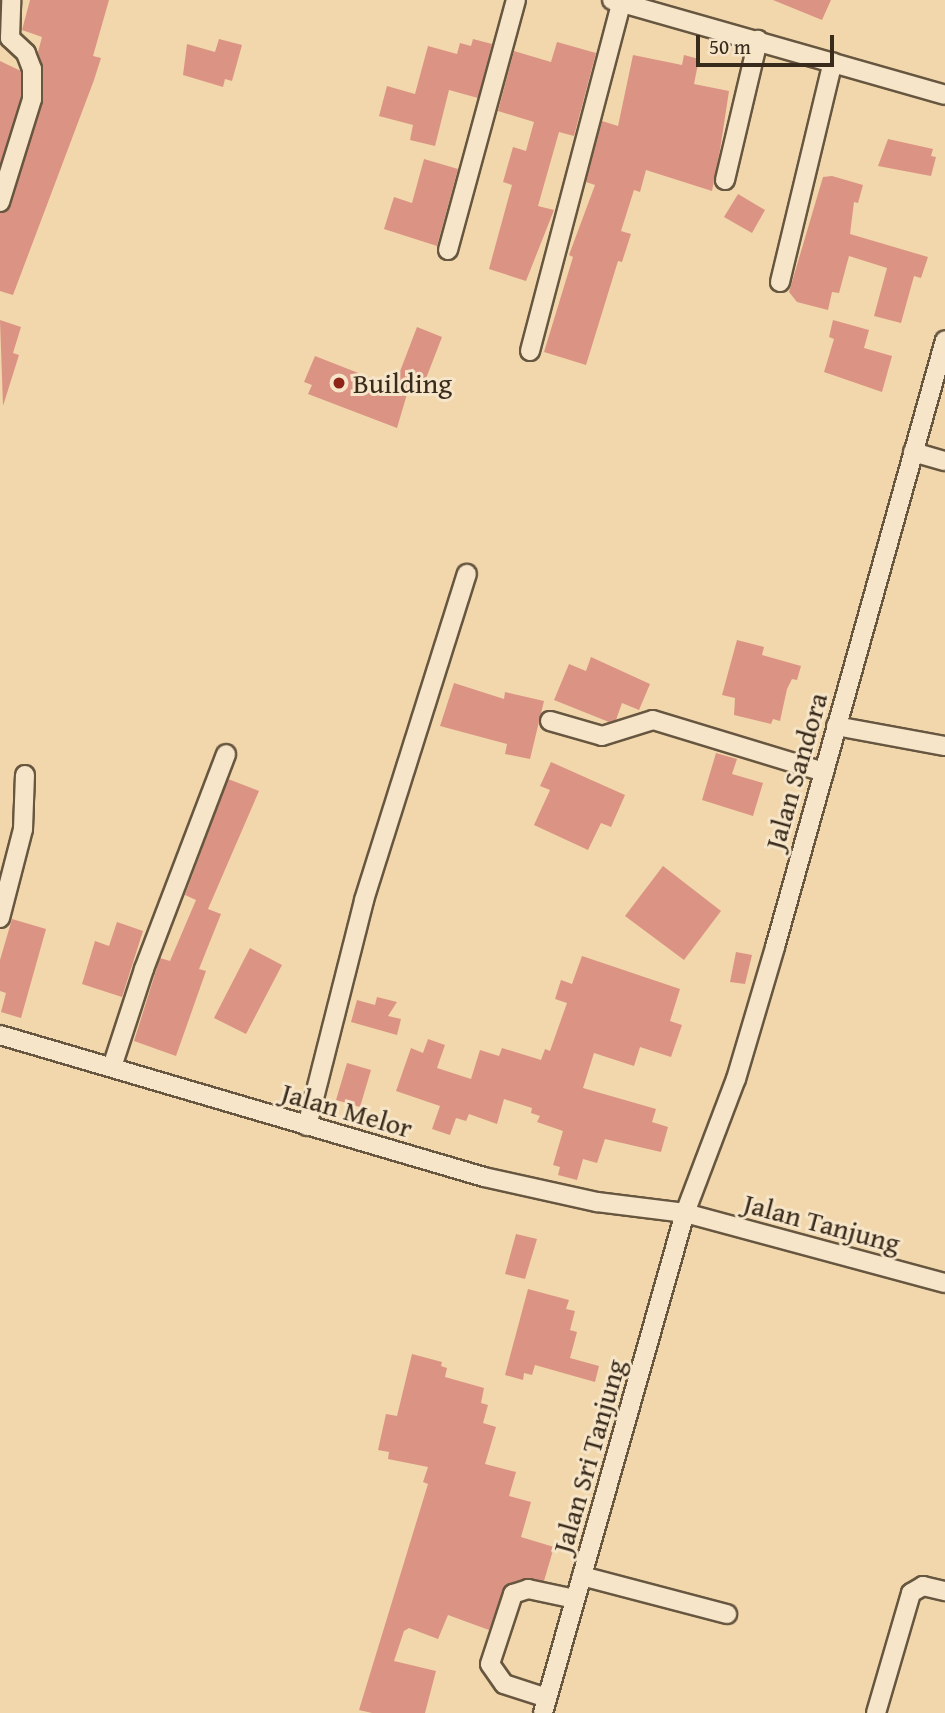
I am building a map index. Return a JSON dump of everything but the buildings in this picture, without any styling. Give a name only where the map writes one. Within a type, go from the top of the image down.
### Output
[{"type":"street","points":[[0,202],[32,99],[32,69],[26,53],[10,38],[12,0]]},
{"type":"street","points":[[448,250],[516,0]]},
{"type":"street","points":[[530,351],[616,2],[756,48],[833,62],[945,95]]},
{"type":"street","points":[[725,180],[756,48]]},
{"type":"street","points":[[780,282],[833,62]]},
{"type":"street","name":"Jalan Sandora","points":[[685,1213],[736,1079],[824,772],[843,726],[939,383],[945,340]]},
{"type":"street","points":[[919,453],[945,461]]},
{"type":"street","points":[[307,1126],[364,900],[467,574]]},
{"type":"street","points":[[550,721],[603,736],[653,720],[824,772]]},
{"type":"street","points":[[843,726],[945,746]]},
{"type":"street","points":[[112,1067],[148,957],[226,754]]},
{"type":"street","points":[[0,918],[23,829],[24,775]]},
{"type":"street","name":"Jalan Melor","points":[[0,1035],[307,1126],[544,1192],[685,1213]]},
{"type":"street","name":"Jalan Tanjung","points":[[685,1213],[945,1283]]},
{"type":"street","name":"Jalan Sri Tanjung","points":[[545,1706],[575,1599],[598,1580],[685,1213]]},
{"type":"street","points":[[598,1580],[727,1614]]},
{"type":"street","points":[[876,1713],[911,1593],[923,1586],[945,1591]]},
{"type":"street","points":[[545,1706],[504,1684],[489,1664],[513,1594],[528,1588],[575,1599]]},
{"type":"place","name":"Building","points":[[339,383]]}]
